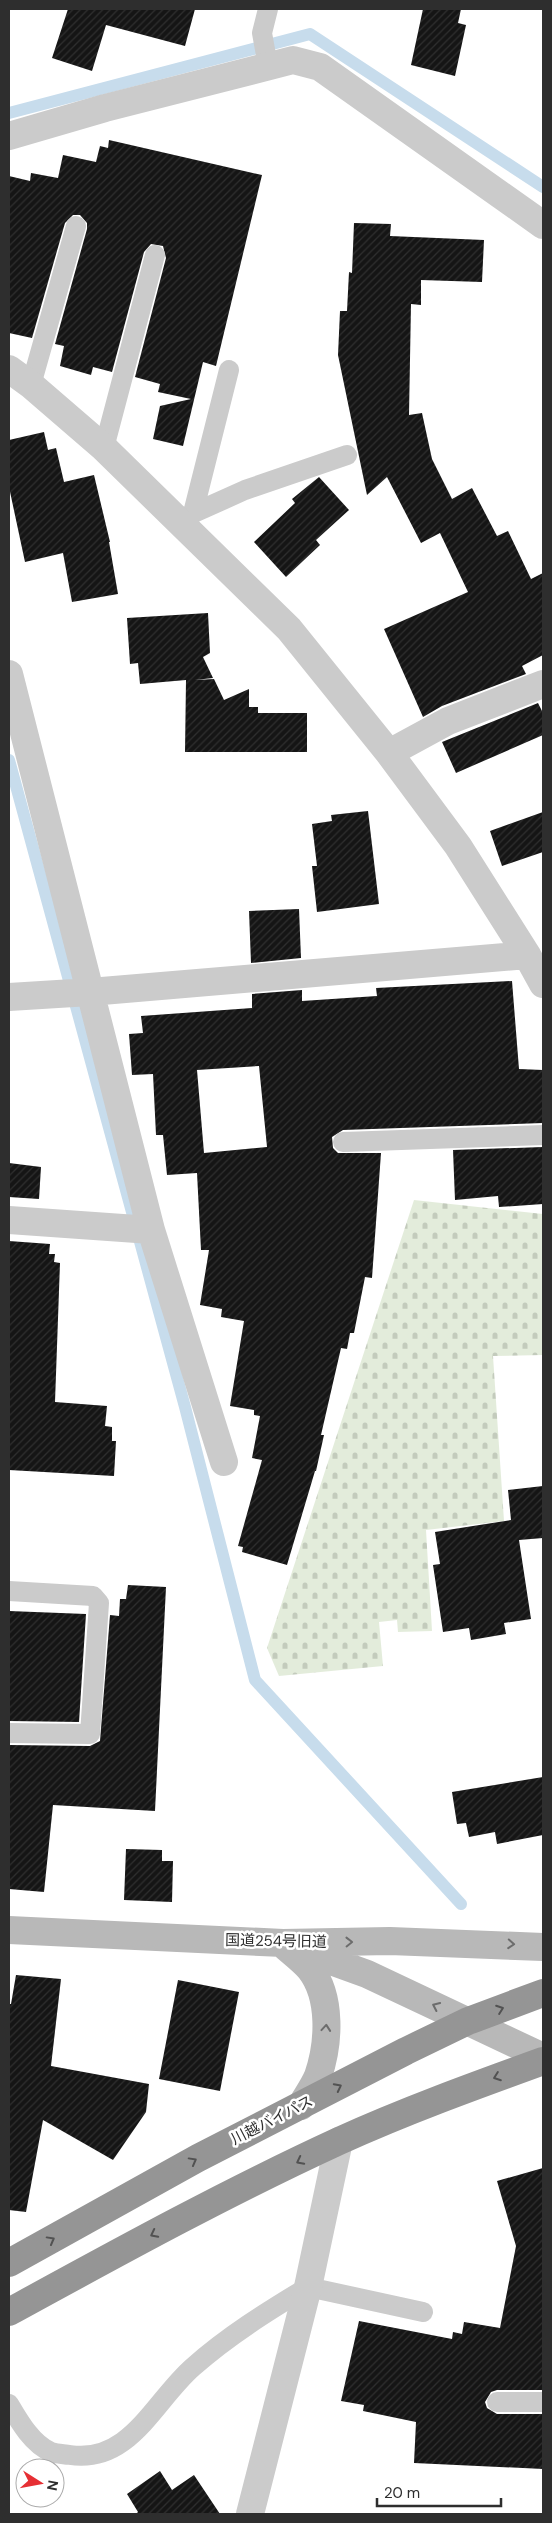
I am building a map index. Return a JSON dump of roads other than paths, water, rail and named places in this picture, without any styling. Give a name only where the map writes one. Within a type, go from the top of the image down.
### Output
[{"type":"highway","name":"川越バイパス","points":[[9,2263],[198,2158],[468,2021],[543,1993]]},
{"type":"highway","points":[[9,2312],[132,2245],[339,2141],[543,2059]]},
{"type":"street","points":[[9,136],[105,108],[293,60],[320,67],[543,225]]},
{"type":"street","points":[[9,369],[32,385],[185,517],[289,629],[389,753],[458,846],[527,955],[543,984]]},
{"type":"street","points":[[9,674],[151,1230],[224,1462]]},
{"type":"street","points":[[389,753],[448,721],[543,684]]},
{"type":"street","points":[[9,996],[90,992],[527,955]]},
{"type":"street","points":[[9,1220],[151,1230]]},
{"type":"street","name":"国道254号旧道","points":[[9,1930],[283,1943],[390,1941],[543,1947]]},
{"type":"street","points":[[283,1943],[367,1974],[468,2021],[543,2059]]},
{"type":"street","points":[[283,1943],[310,1970],[320,1990],[327,2016],[324,2052],[318,2078],[301,2106]]},
{"type":"street","points":[[250,2514],[308,2287],[339,2141]]},
{"type":"lane","points":[[268,9],[262,33],[268,66]]},
{"type":"lane","points":[[32,385],[76,226]]},
{"type":"lane","points":[[104,448],[155,255]]},
{"type":"lane","points":[[185,517],[229,370]]},
{"type":"lane","points":[[185,517],[245,490],[348,455]]},
{"type":"lane","points":[[342,1142],[543,1135]]},
{"type":"lane","points":[[9,1591],[93,1596],[99,1603],[90,1734],[9,1733]]},
{"type":"lane","points":[[9,2404],[27,2432],[50,2452],[81,2456],[104,2454],[128,2438],[192,2368],[244,2327],[308,2287],[423,2312]]},
{"type":"lane","points":[[496,2402],[543,2402]]},
{"type":"waterway","points":[[9,113],[310,34],[543,187]]},
{"type":"waterway","points":[[9,760],[185,1407],[255,1680],[461,1904]]}]
